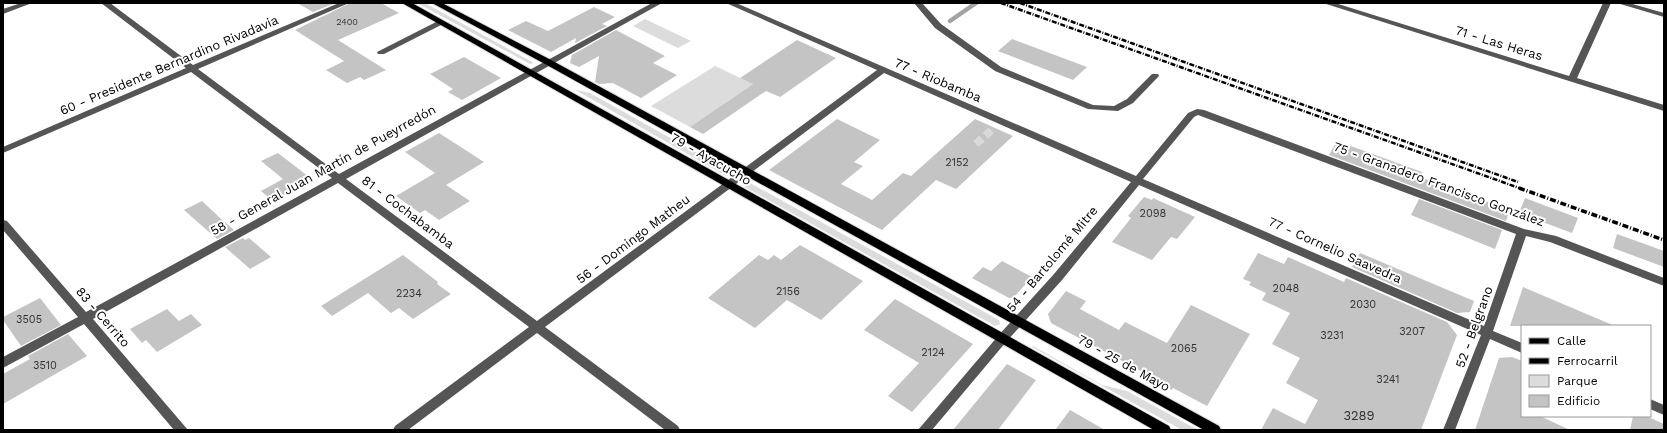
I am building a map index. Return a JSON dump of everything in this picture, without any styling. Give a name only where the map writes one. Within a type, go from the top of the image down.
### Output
[{"type":"main road","name":"79 - Ayacucho","points":[[406,3],[1002,339]]},
{"type":"main road","name":"79 - Ayacucho","points":[[436,3],[548,62],[745,172],[1018,321]]},
{"type":"main road","name":"79 - 25 de Mayo","points":[[1018,321],[1215,430]]},
{"type":"main road","points":[[1002,339],[1165,430]]},
{"type":"street","points":[[3,12],[28,3]]},
{"type":"street","name":"81 - Cochabamba","points":[[105,3],[674,430]]},
{"type":"street","name":"60 - Presidente Bernardino Rivadavia","points":[[3,150],[345,3]]},
{"type":"street","name":"58 - General Juan Martín de Pueyrredón","points":[[3,363],[338,177],[658,3]]},
{"type":"street","name":"77 - Riobamba","points":[[730,3],[883,70],[997,124],[1136,180]]},
{"type":"street","points":[[918,3],[938,26],[998,69],[1091,107],[1115,109],[1130,101],[1155,76]]},
{"type":"street","name":"71 - Las Heras","points":[[1327,3],[1664,108]]},
{"type":"street","points":[[1572,79],[1607,3]]},
{"type":"street","points":[[1621,3],[1664,15]]},
{"type":"street","points":[[381,52],[441,22]]},
{"type":"street","name":"56 - Domingo Matheu","points":[[399,430],[883,70]]},
{"type":"street","name":"54 - Bartolomé Mitre","points":[[924,430],[1002,339],[1058,277],[1136,180],[1191,115],[1197,112],[1204,113]]},
{"type":"street","name":"75 - Granadero Francisco González","points":[[1204,113],[1522,232],[1552,239],[1664,282]]},
{"type":"street","name":"77 - Cornelio Saavedra","points":[[1136,180],[1521,348]]},
{"type":"street","name":"83 - Cerrito","points":[[3,223],[182,430]]},
{"type":"street","name":"52 - Belgrano","points":[[1449,430],[1487,333],[1522,232]]},
{"type":"street","points":[[1651,404],[1664,410]]},
{"type":"green space","points":[[417,3],[425,3],[534,63],[530,64]]},
{"type":"green space","points":[[645,19],[691,41],[678,48],[633,26]]},
{"type":"green space","points":[[715,66],[753,84],[690,127],[651,106]]},
{"type":"green space","points":[[551,76],[576,90],[590,93],[731,172],[731,174],[726,176]]},
{"type":"green space","points":[[747,183],[750,183],[999,320],[1000,324],[995,326],[745,187]]},
{"type":"green space","points":[[1033,346],[1102,385],[1127,391],[1198,430],[1182,430],[1032,347]]},
{"type":"building","points":[[297,3],[335,3],[313,12]]},
{"type":"building","points":[[350,3],[381,3],[399,13],[338,40],[386,70],[364,80],[360,77],[347,83],[326,70],[344,61],[295,30]]},
{"type":"building","points":[[594,7],[615,17],[602,24],[607,26],[575,43],[576,38],[551,52],[508,30],[526,21],[548,31]]},
{"type":"building","points":[[616,30],[665,56],[653,63],[677,75],[641,98],[613,83],[599,84],[595,82],[599,56],[579,67],[570,63],[572,55]]},
{"type":"building","points":[[1012,39],[1087,67],[1073,80],[998,51]]},
{"type":"building","points":[[797,40],[836,58],[780,97],[766,91],[703,134],[690,127],[753,84],[740,78]]},
{"type":"building","points":[[464,57],[501,78],[462,100],[448,92],[453,89],[430,74]]},
{"type":"building","points":[[837,119],[880,140],[854,162],[863,166],[841,184],[872,200],[903,173],[911,176],[975,119],[1013,136],[956,189],[936,180],[882,230],[769,170]]},
{"type":"building","points":[[439,133],[484,162],[446,185],[470,201],[439,220],[425,210],[420,213],[396,196],[435,173],[405,152]]},
{"type":"building","points":[[1337,141],[1422,172],[1420,177],[1510,210],[1506,221],[1329,155]]},
{"type":"building","points":[[278,153],[313,180],[273,201],[261,191],[283,179],[261,161]]},
{"type":"building","points":[[1144,197],[1152,200],[1153,198],[1195,217],[1177,239],[1171,237],[1152,260],[1112,242],[1131,218],[1128,216]]},
{"type":"building","points":[[1525,198],[1578,218],[1572,233],[1519,213]]},
{"type":"building","points":[[1419,199],[1502,230],[1495,249],[1411,215]]},
{"type":"building","points":[[202,201],[234,230],[217,239],[184,210]]},
{"type":"building","points":[[1617,234],[1664,251],[1664,267],[1613,248]]},
{"type":"building","points":[[243,238],[245,240],[249,238],[271,257],[250,269],[225,247]]},
{"type":"building","points":[[800,245],[863,281],[821,320],[787,300],[755,328],[708,298],[759,255],[768,260],[774,255],[781,260]]},
{"type":"building","points":[[1258,253],[1284,264],[1288,257],[1344,282],[1346,278],[1447,322],[1457,335],[1421,430],[1261,430],[1273,408],[1305,424],[1318,400],[1286,383],[1300,358],[1272,344],[1290,313],[1262,300],[1266,293],[1249,285],[1251,282],[1243,279]]},
{"type":"building","points":[[1360,253],[1474,301],[1470,312],[1457,313],[1352,267]]},
{"type":"building","points":[[403,255],[451,294],[413,319],[399,308],[391,313],[368,293],[332,316],[321,306]]},
{"type":"building","points":[[1002,261],[1032,277],[1014,297],[1009,298],[972,278],[983,267],[991,271]]},
{"type":"building","points":[[1523,287],[1613,325],[1521,325],[1510,326]]},
{"type":"building","points":[[1066,291],[1086,301],[1080,309],[1119,330],[1125,322],[1167,343],[1191,305],[1250,334],[1207,406],[1173,388],[1172,390],[1150,378],[1152,377],[1051,323],[1048,314]]},
{"type":"building","points":[[40,298],[61,325],[21,346],[3,320],[3,317]]},
{"type":"building","points":[[895,299],[973,344],[912,412],[888,396],[919,363],[864,330]]},
{"type":"building","points":[[167,309],[179,321],[191,314],[202,325],[157,352],[146,340],[142,343],[130,329]]},
{"type":"building","points":[[68,334],[87,356],[3,404],[3,374],[30,359],[28,356]]},
{"type":"building","points":[[1512,357],[1521,361],[1521,417],[1542,417],[1570,430],[1475,430],[1499,358]]},
{"type":"building","points":[[1007,364],[1036,380],[998,430],[953,430]]},
{"type":"building","points":[[1070,410],[1105,430],[1055,430]]},
{"type":"building","points":[[1633,417],[1648,417],[1664,424],[1664,430],[1630,430]]},
{"type":"waterway","points":[[950,21],[976,3]]},
{"type":"tunnel","points":[[976,144],[994,128]]},
{"type":"railway","points":[[1001,3],[1522,189]]},
{"type":"railway","points":[[1020,3],[1518,182]]},
{"type":"railway","points":[[1519,188],[1664,240]]}]
